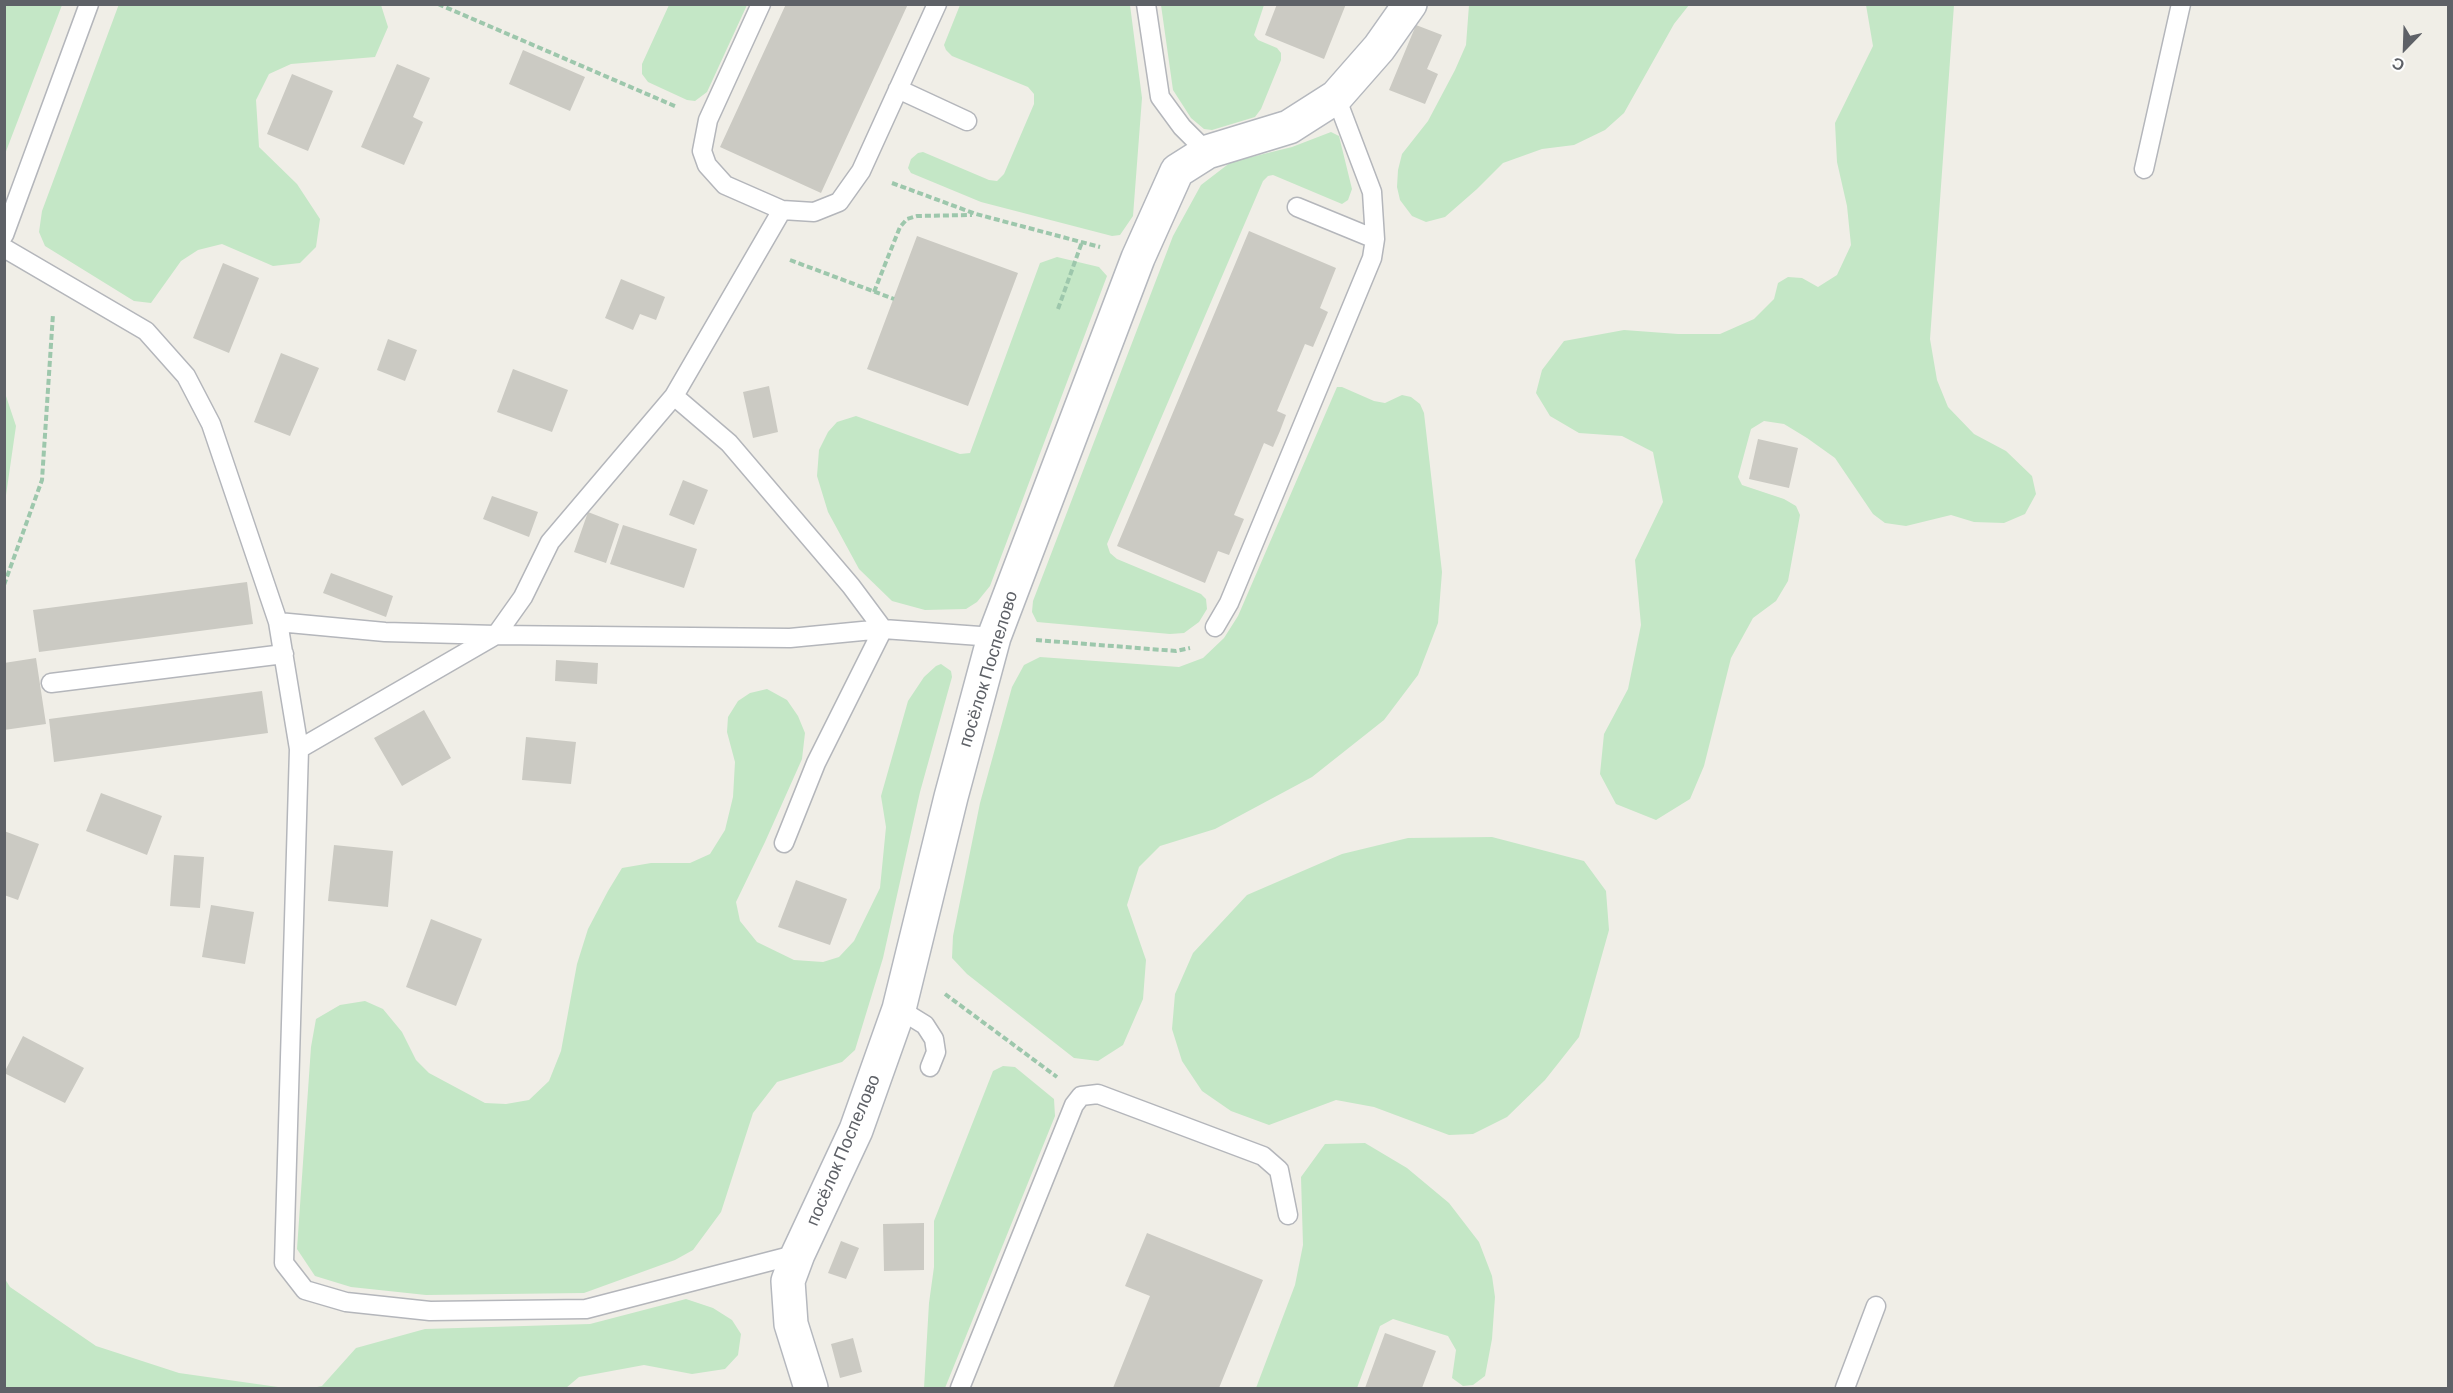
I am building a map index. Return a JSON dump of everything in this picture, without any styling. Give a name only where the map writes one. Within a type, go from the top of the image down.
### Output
[{"type":"street","name":"посёлок Поспелово","points":[[811,1389],[791,1324],[788,1281],[798,1254],[856,1130],[899,1009],[911,968],[951,797],[994,637],[1138,258],[1177,171],[1207,152],[1289,127],[1336,97],[1379,48],[1410,4]]},
{"type":"lane","points":[[4,235],[89,4]]},
{"type":"lane","points":[[761,4],[708,120],[702,151],[706,165],[725,185],[782,210],[814,212],[839,202],[861,171],[937,4]]},
{"type":"lane","points":[[1146,4],[1160,97],[1182,127],[1207,152]]},
{"type":"lane","points":[[2144,169],[2181,4]]},
{"type":"lane","points":[[898,89],[967,121]]},
{"type":"lane","points":[[1215,627],[1229,603],[1372,258],[1375,239],[1372,192],[1336,97]]},
{"type":"lane","points":[[1298,207],[1375,239]]},
{"type":"lane","points":[[299,749],[496,634],[522,597],[550,542],[674,396],[782,210]]},
{"type":"lane","points":[[4,248],[146,331],[186,376],[211,424],[278,622],[299,749],[284,1263],[305,1290],[346,1302],[430,1311],[586,1309],[798,1254]]},
{"type":"lane","points":[[674,396],[729,443],[851,586],[883,630]]},
{"type":"lane","points":[[278,622],[385,632],[790,638],[883,630],[994,637]]},
{"type":"lane","points":[[784,843],[816,763],[883,630]]},
{"type":"lane","points":[[51,683],[284,654]]},
{"type":"lane","points":[[899,1009],[925,1025],[934,1039],[936,1052],[930,1067]]},
{"type":"lane","points":[[960,1389],[1074,1105],[1081,1096],[1098,1094],[1263,1156],[1279,1170],[1288,1215]]},
{"type":"lane","points":[[1845,1389],[1876,1306]]},
{"type":"path","points":[[438,4],[708,120]]},
{"type":"path","points":[[861,171],[976,214],[1138,258]]},
{"type":"path","points":[[874,292],[900,227],[907,219],[917,216],[976,214]]},
{"type":"path","points":[[1058,309],[1082,243]]},
{"type":"path","points":[[760,248],[894,299]]},
{"type":"path","points":[[4,585],[42,480],[56,278]]},
{"type":"path","points":[[994,637],[1176,651],[1193,648],[1215,627]]},
{"type":"path","points":[[911,968],[1081,1096]]},
{"type":"green space","points":[[119,4],[381,5],[388,27],[375,57],[291,64],[269,74],[256,100],[259,147],[297,184],[320,219],[316,247],[300,263],[273,266],[222,244],[198,250],[181,261],[151,303],[134,301],[45,246],[39,232],[42,211]]},
{"type":"green space","points":[[4,5],[62,5],[5,154]]},
{"type":"green space","points":[[669,5],[747,5],[707,92],[695,101],[687,100],[648,82],[642,74],[642,64]]},
{"type":"green space","points":[[960,5],[1130,5],[1142,98],[1133,216],[1120,235],[1112,236],[981,202],[911,173],[908,168],[911,159],[923,152],[989,180],[997,181],[1004,174],[1034,104],[1034,94],[1028,87],[952,56],[946,50],[944,45]]},
{"type":"green space","points":[[1161,5],[1264,5],[1254,35],[1258,40],[1277,48],[1281,53],[1281,60],[1261,109],[1255,117],[1212,130],[1204,129],[1191,118],[1173,90]]},
{"type":"green space","points":[[1469,5],[1689,5],[1674,24],[1624,113],[1605,130],[1574,145],[1542,149],[1503,163],[1445,217],[1426,222],[1412,216],[1400,200],[1397,187],[1398,170],[1402,154],[1428,121],[1466,45]]},
{"type":"green space","points":[[1866,5],[1954,5],[1930,339],[1937,380],[1948,407],[1974,434],[2006,451],[2032,476],[2036,494],[2025,514],[2004,523],[1974,522],[1951,515],[1906,526],[1885,523],[1873,514],[1835,458],[1807,438],[1784,424],[1764,421],[1751,429],[1738,477],[1742,485],[1784,499],[1796,506],[1800,515],[1788,581],[1776,601],[1753,618],[1731,658],[1704,766],[1690,799],[1656,820],[1616,804],[1600,774],[1604,734],[1628,689],[1641,625],[1635,560],[1663,502],[1653,452],[1622,436],[1579,433],[1550,416],[1536,393],[1542,370],[1564,341],[1624,330],[1720,334],[1754,319],[1774,299],[1778,283],[1788,277],[1802,278],[1818,287],[1837,275],[1851,245],[1847,206],[1837,162],[1835,123],[1873,46]]},
{"type":"green space","points":[[1331,132],[1339,136],[1352,189],[1348,200],[1342,204],[1273,175],[1263,181],[1107,544],[1110,553],[1117,559],[1201,594],[1206,599],[1207,609],[1199,622],[1184,633],[1170,634],[1037,622],[1032,612],[1033,601],[1173,236],[1201,185],[1231,162],[1292,147]]},
{"type":"green space","points":[[1057,257],[1099,267],[1107,276],[990,586],[977,602],[966,609],[925,610],[892,601],[859,569],[828,512],[817,476],[819,450],[828,432],[837,422],[856,416],[960,454],[970,453],[1040,263]]},
{"type":"green space","points":[[1337,387],[1385,403],[1402,395],[1411,397],[1420,404],[1424,413],[1442,572],[1438,623],[1418,675],[1384,720],[1312,777],[1215,829],[1160,846],[1139,867],[1127,905],[1146,960],[1143,999],[1123,1045],[1098,1061],[1074,1058],[967,974],[952,958],[953,936],[980,803],[1012,687],[1024,665],[1040,657],[1179,667],[1203,658],[1224,638],[1238,616]]},
{"type":"green space","points":[[4,393],[16,426],[5,502]]},
{"type":"green space","points":[[941,664],[951,671],[952,677],[920,792],[883,958],[855,1050],[842,1062],[777,1082],[753,1113],[721,1212],[693,1250],[675,1260],[584,1293],[426,1295],[351,1287],[315,1276],[297,1249],[311,1047],[316,1019],[340,1005],[365,1001],[383,1009],[402,1032],[416,1060],[429,1073],[485,1103],[506,1104],[529,1100],[549,1081],[561,1051],[577,964],[588,929],[608,891],[622,868],[651,863],[690,863],[710,854],[725,830],[733,797],[735,762],[727,732],[728,717],[738,701],[750,693],[767,689],[787,700],[798,716],[805,733],[802,759],[736,902],[740,921],[757,942],[794,960],[823,962],[839,957],[854,941],[880,888],[886,827],[881,796],[908,701],[924,677]]},
{"type":"green space","points":[[1492,837],[1584,861],[1606,891],[1609,930],[1579,1037],[1545,1080],[1507,1117],[1473,1134],[1449,1135],[1374,1107],[1336,1100],[1269,1125],[1231,1111],[1202,1091],[1182,1061],[1172,1029],[1175,994],[1193,953],[1247,895],[1342,854],[1408,838]]},
{"type":"green space","points":[[1003,1066],[1015,1067],[1054,1099],[1055,1116],[945,1388],[924,1388],[929,1303],[934,1267],[934,1221],[993,1071]]},
{"type":"green space","points":[[1365,1143],[1407,1168],[1449,1203],[1479,1242],[1492,1276],[1495,1297],[1492,1339],[1485,1376],[1473,1385],[1463,1386],[1452,1378],[1456,1350],[1448,1336],[1393,1319],[1380,1326],[1357,1388],[1256,1388],[1295,1285],[1303,1245],[1301,1177],[1325,1144]]},
{"type":"green space","points":[[5,1279],[10,1287],[96,1346],[179,1373],[285,1388],[5,1388]]},
{"type":"green space","points":[[686,1299],[713,1308],[732,1320],[741,1334],[738,1355],[725,1369],[692,1374],[644,1365],[579,1377],[566,1388],[312,1388],[322,1386],[356,1348],[425,1329],[590,1324]]},
{"type":"building","points":[[786,4],[908,4],[821,193],[720,147]]},
{"type":"building","points":[[1277,4],[1346,4],[1324,59],[1265,35]]},
{"type":"building","points":[[1416,25],[1442,35],[1427,69],[1438,74],[1425,104],[1389,90]]},
{"type":"building","points":[[523,50],[585,77],[570,111],[509,84]]},
{"type":"building","points":[[397,64],[430,78],[413,117],[423,122],[404,165],[361,147]]},
{"type":"building","points":[[292,74],[333,91],[308,151],[267,134]]},
{"type":"building","points":[[1249,231],[1336,268],[1320,308],[1328,312],[1313,347],[1305,344],[1277,411],[1286,415],[1280,431],[1273,447],[1264,443],[1234,515],[1244,519],[1229,555],[1218,551],[1205,583],[1117,546]]},
{"type":"building","points":[[917,236],[1018,273],[968,406],[867,369]]},
{"type":"building","points":[[223,263],[259,278],[229,353],[193,338]]},
{"type":"building","points":[[621,279],[665,297],[656,320],[640,314],[633,330],[605,318]]},
{"type":"building","points":[[388,339],[417,350],[405,381],[377,370]]},
{"type":"building","points":[[281,353],[319,368],[290,436],[254,422]]},
{"type":"building","points":[[513,369],[568,390],[552,432],[497,412]]},
{"type":"building","points":[[769,386],[778,432],[753,438],[743,392]]},
{"type":"building","points":[[1758,439],[1798,448],[1789,488],[1749,479]]},
{"type":"building","points":[[683,480],[708,490],[694,525],[669,515]]},
{"type":"building","points":[[492,496],[538,512],[529,537],[483,519]]},
{"type":"building","points":[[588,512],[619,524],[606,563],[574,552]]},
{"type":"building","points":[[623,525],[697,549],[684,588],[610,564]]},
{"type":"building","points":[[331,573],[393,596],[386,617],[323,593]]},
{"type":"building","points":[[247,582],[253,624],[39,652],[33,610]]},
{"type":"building","points":[[36,658],[46,724],[4,730],[4,663]]},
{"type":"building","points":[[556,660],[598,663],[597,684],[555,681]]},
{"type":"building","points":[[262,691],[268,733],[54,762],[49,719]]},
{"type":"building","points":[[424,710],[451,758],[402,786],[374,738]]},
{"type":"building","points":[[526,737],[576,742],[571,784],[522,780]]},
{"type":"building","points":[[101,793],[162,816],[147,855],[86,831]]},
{"type":"building","points":[[4,831],[39,844],[18,900],[4,895]]},
{"type":"building","points":[[334,845],[393,851],[388,907],[328,901]]},
{"type":"building","points":[[174,855],[204,857],[200,908],[170,906]]},
{"type":"building","points":[[796,880],[847,899],[830,945],[778,927]]},
{"type":"building","points":[[211,905],[254,912],[245,964],[202,957]]},
{"type":"building","points":[[431,919],[482,939],[456,1006],[406,987]]},
{"type":"building","points":[[23,1036],[84,1068],[65,1103],[4,1073]]},
{"type":"building","points":[[924,1223],[924,1270],[884,1271],[883,1224]]},
{"type":"building","points":[[1147,1233],[1263,1280],[1219,1388],[1113,1388],[1150,1296],[1125,1286]]},
{"type":"building","points":[[841,1241],[859,1248],[846,1279],[828,1273]]},
{"type":"building","points":[[1385,1333],[1436,1351],[1422,1388],[1365,1388]]},
{"type":"building","points":[[853,1338],[862,1372],[840,1378],[831,1344]]}]
